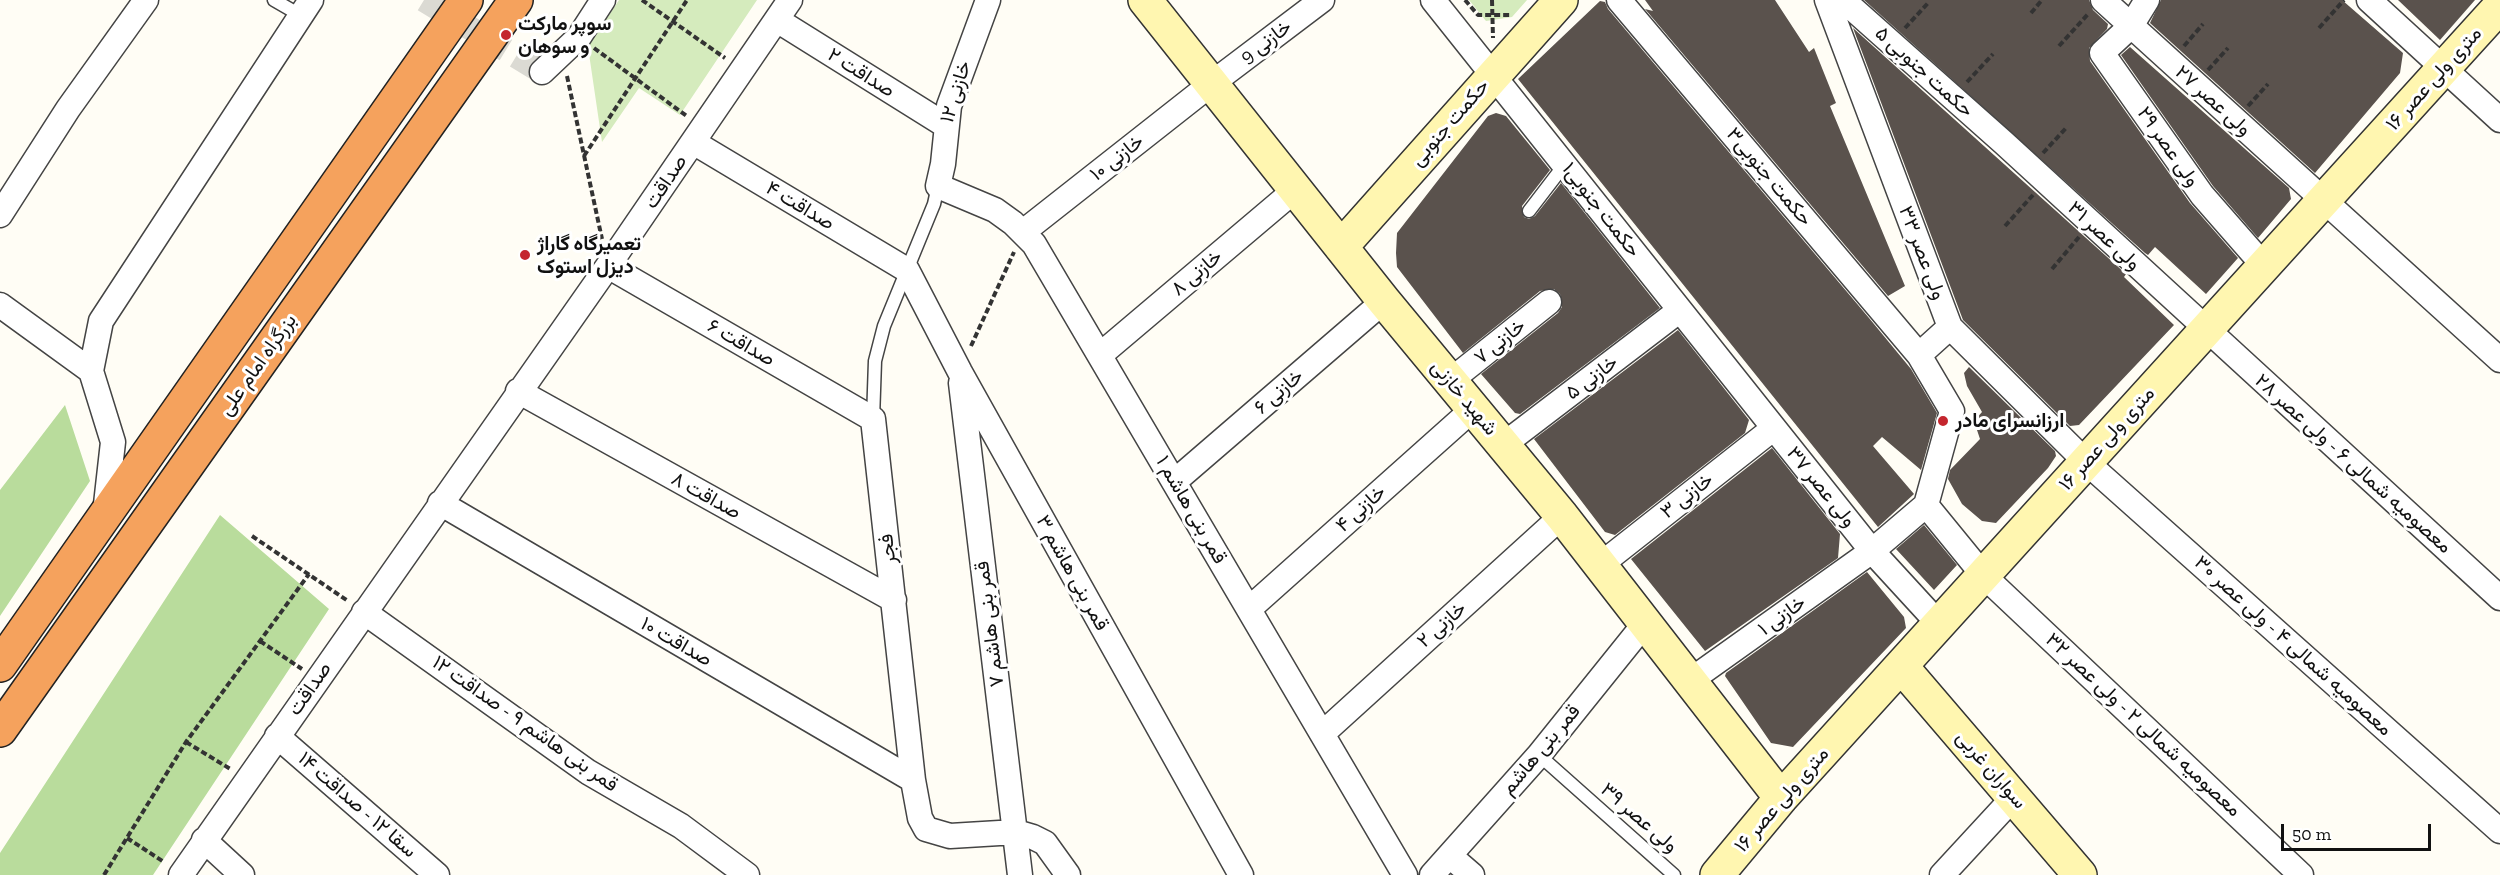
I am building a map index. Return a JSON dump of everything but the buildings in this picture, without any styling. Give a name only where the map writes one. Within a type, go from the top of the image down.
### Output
[{"type":"highway","name":"بزرگراه امام علی","points":[[0,665],[466,0]]},
{"type":"highway","name":"بزرگراه امام علی","points":[[0,730],[516,0]]},
{"type":"street","points":[[0,214],[68,109],[146,0]]},
{"type":"street","points":[[542,72],[579,37],[603,0]]},
{"type":"street","name":"صداقت","points":[[181,874],[518,391],[608,266],[790,0]]},
{"type":"street","name":"خازنی ۱۲","points":[[938,186],[943,164],[945,125],[949,106],[988,0]]},
{"type":"street","name":"شهید خازنی","points":[[1144,0],[1341,248],[1562,516],[1781,798]]},
{"type":"street","name":"خازنی 9","points":[[1211,84],[1322,0]]},
{"type":"street","name":"حکمت جنوبی۱","points":[[1433,0],[1494,73],[1708,346]]},
{"type":"street","name":"حکمت جنوبی","points":[[1341,248],[1561,0]]},
{"type":"street","name":"حکمت جنوبی۳","points":[[1619,0],[1919,355],[1952,411],[1926,504]]},
{"type":"street","name":"ولی عصر ۳۳","points":[[1827,0],[1950,327],[2085,462]]},
{"type":"street","name":"حکمت جنوبی ۵","points":[[1843,0],[2004,143]]},
{"type":"street","points":[[2131,26],[2146,0]]},
{"type":"street","points":[[2369,0],[2500,120]]},
{"type":"street","name":"ولی عصر ۲۷","points":[[2098,4],[2131,26],[2500,360]]},
{"type":"street","name":"۱۶ متری ولی عصر","points":[[1724,872],[1781,798],[2500,6]]},
{"type":"street","points":[[104,516],[113,442],[92,371],[101,321],[305,8]]},
{"type":"street","name":"صداقت ۲","points":[[777,20],[945,125]]},
{"type":"street","name":"ولی عصر ۲۹","points":[[2131,26],[2102,53],[2202,195],[2265,267]]},
{"type":"street","name":"خازنی ۱۰","points":[[1023,232],[1211,84]]},
{"type":"street","name":"صداقت ۴","points":[[698,135],[907,270]]},
{"type":"street","name":"ولی عصر ۳۱","points":[[2004,143],[2205,329]]},
{"type":"street","name":"قمر بنی هاشم ۱","points":[[938,186],[995,210],[1023,232],[1034,244],[1406,875]]},
{"type":"street","name":"خازنی ۸","points":[[1100,355],[1295,190]]},
{"type":"street","name":"صداقت ۶","points":[[608,266],[873,419]]},
{"type":"street","name":"قمر بنی هاشم ۳","points":[[907,270],[960,372],[1241,875]]},
{"type":"street","name":"خازنی ۶","points":[[1174,482],[1384,301]]},
{"type":"street","name":"خازنی ۷","points":[[1450,381],[1549,302]]},
{"type":"street","points":[[0,305],[92,371]]},
{"type":"street","name":"خازنی ۵","points":[[1503,445],[1680,310]]},
{"type":"street","points":[[1919,355],[1950,327]]},
{"type":"street","name":"معصومیه شمالی ۶ - ولی عصر ۲۸","points":[[2205,329],[2500,598]]},
{"type":"street","name":"ولی عصر ۳۷","points":[[1708,346],[1872,551],[1939,624]]},
{"type":"street","name":"قمر بنی هاشم ۷","points":[[960,372],[1020,875]]},
{"type":"street","name":"صداقت ۸","points":[[518,391],[894,600]]},
{"type":"street","name":"خازنی ۴","points":[[1249,609],[1473,409]]},
{"type":"street","name":"فجر","points":[[873,419],[913,780],[920,818],[926,829],[950,836],[1016,832]]},
{"type":"street","name":"خازنی ۳","points":[[1600,565],[1774,428]]},
{"type":"street","name":"معصومیه شمالی ۴ - ولی عصر ۳۰","points":[[2085,462],[2500,831]]},
{"type":"street","name":"صداقت ۱۰","points":[[440,503],[913,780]]},
{"type":"street","name":"خازنی ۱","points":[[1691,681],[1872,551],[1926,504]]},
{"type":"street","name":"معصومیه شمالی ۲ - ولی عصر ۳۲","points":[[1926,504],[1984,576],[2301,875]]},
{"type":"street","name":"خازنی ۲","points":[[1322,734],[1562,516]]},
{"type":"street","name":"قمر بنی هاشم ۹ - صداقت ۱۲","points":[[364,612],[588,772],[681,826],[747,875]]},
{"type":"street","name":"قمر بنی هاشم","points":[[1432,875],[1539,755],[1646,622]]},
{"type":"street","name":"سواران غربی","points":[[1901,666],[2080,875]]},
{"type":"street","name":"سقا ۱۲ - صداقت ۱۴","points":[[277,736],[437,875]]},
{"type":"street","points":[[1942,875],[2014,797]]},
{"type":"street","points":[[1016,832],[1045,843],[1068,875]]},
{"type":"street","points":[[204,840],[242,875]]},
{"type":"street","points":[[1450,855],[1472,875]]},
{"type":"lane","points":[[274,0],[305,8]]},
{"type":"lane","points":[[1529,211],[1565,164]]},
{"type":"lane","name":"فجر","points":[[873,419],[875,361],[884,326],[934,204],[938,186]]},
{"type":"lane","name":"ولی عصر ۳۹","points":[[1539,755],[1674,875]]},
{"type":"path","points":[[642,0],[742,70]]},
{"type":"path","points":[[583,156],[687,0]]},
{"type":"path","points":[[1465,0],[1478,15],[1492,17],[1521,14]]},
{"type":"path","points":[[2031,13],[2042,0]]},
{"type":"path","points":[[2319,28],[2344,0]]},
{"type":"path","points":[[1891,42],[1929,2]]},
{"type":"path","points":[[2059,46],[2098,4]]},
{"type":"path","points":[[2171,62],[2203,24]]},
{"type":"path","points":[[579,37],[635,78],[698,135]]},
{"type":"path","points":[[1952,97],[1993,54]]},
{"type":"path","points":[[566,73],[608,266]]},
{"type":"path","points":[[2005,226],[2067,127]]},
{"type":"path","points":[[2052,269],[2091,224]]},
{"type":"path","points":[[960,372],[1023,232]]},
{"type":"path","points":[[252,536],[364,612]]},
{"type":"path","points":[[104,875],[186,742],[309,574]]},
{"type":"path","points":[[260,641],[317,678]]},
{"type":"path","points":[[186,742],[246,779]]},
{"type":"path","points":[[126,838],[181,874]]},
{"type":"green space","points":[[619,0],[757,0],[680,115],[639,88],[602,142],[588,47]]},
{"type":"green space","points":[[1469,0],[1527,0],[1512,17],[1486,21]]},
{"type":"green space","points":[[65,405],[90,481],[0,616],[0,490]]},
{"type":"green space","points":[[220,515],[329,609],[153,875],[0,875],[0,853]]},
{"type":"tunnel","points":[[424,0],[542,72]]},
{"type":"place","name":"سوپر مارکت و سوهان","points":[[506,35]]},
{"type":"place","name":"تعمیرگاه گاراژ دیزل استوک","points":[[525,255]]},
{"type":"place","name":"ارزانسرای مادر","points":[[1943,421]]}]
